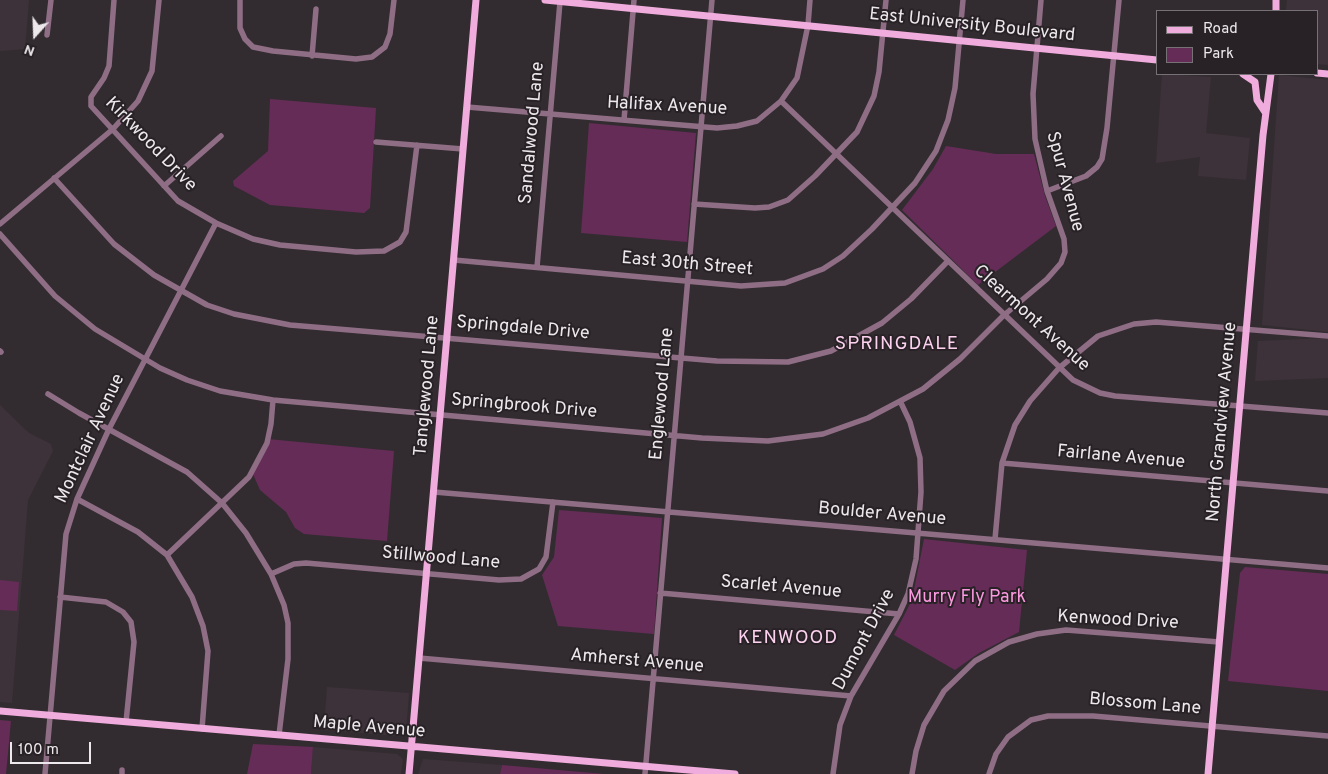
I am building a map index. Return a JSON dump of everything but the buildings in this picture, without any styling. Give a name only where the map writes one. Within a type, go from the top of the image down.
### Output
[{"type":"main road","name":"Tanglewood Lane","points":[[409,774],[476,0]]},
{"type":"main road","name":"East University Boulevard","points":[[545,0],[1156,60]]},
{"type":"main road","points":[[1244,75],[1255,82],[1257,100],[1266,112]]},
{"type":"main road","name":"North Grandview Avenue","points":[[1208,774],[1246,329],[1271,75]]},
{"type":"main road","name":"Maple Avenue","points":[[0,711],[411,746],[645,770],[735,774]]},
{"type":"street","points":[[47,35],[51,0]]},
{"type":"street","name":"Kirkwood Drive","points":[[114,0],[109,66],[91,97],[90,103],[178,201],[216,223],[253,239],[280,245],[356,252],[376,252],[390,249],[400,242],[406,232],[417,145]]},
{"type":"street","points":[[0,224],[113,129],[138,101],[149,81],[154,57],[159,0]]},
{"type":"street","points":[[240,0],[240,28],[249,44],[266,50],[356,59],[377,54],[388,41],[394,0]]},
{"type":"street","points":[[624,120],[634,0]]},
{"type":"street","name":"Englewood Lane","points":[[645,770],[712,0]]},
{"type":"street","name":"Halifax Avenue","points":[[467,107],[717,128],[737,126],[757,120],[781,102],[798,78],[808,25],[810,0]]},
{"type":"street","points":[[694,204],[755,208],[780,203],[804,188],[857,132],[874,96],[884,32],[886,0]]},
{"type":"street","name":"East 30th Street","points":[[454,260],[758,286],[797,280],[823,269],[843,256],[892,208],[919,178],[936,151],[950,112],[960,40],[963,0]]},
{"type":"street","name":"Spur Avenue","points":[[1003,316],[1047,279],[1063,258],[1064,239],[1047,192],[1035,139],[1033,94],[1041,0]]},
{"type":"street","points":[[1047,192],[1086,176],[1100,164],[1105,142],[1118,0]]},
{"type":"street","name":"Sandalwood Lane","points":[[537,268],[560,2]]},
{"type":"street","points":[[312,56],[316,9]]},
{"type":"street","name":"Clearmont Avenue","points":[[781,102],[1003,316],[1073,380],[1100,393],[1328,413]]},
{"type":"street","points":[[164,186],[221,136]]},
{"type":"street","points":[[376,142],[463,149]]},
{"type":"street","name":"Springdale Drive","points":[[54,178],[114,244],[136,262],[181,292],[207,305],[266,322],[681,358],[770,363],[802,360],[830,351],[865,334],[895,313],[947,262]]},
{"type":"street","name":"Montclair Avenue","points":[[45,774],[66,534],[77,499],[109,429],[216,223]]},
{"type":"street","name":"Springbrook Drive","points":[[0,234],[43,283],[69,309],[111,340],[187,380],[220,391],[272,400],[743,441],[768,441],[807,437],[840,430],[900,403],[940,376],[1003,316]]},
{"type":"street","points":[[995,540],[1002,463],[1010,435],[1022,412],[1059,368],[1081,348],[1098,336],[1134,324],[1156,322],[1328,336]]},
{"type":"street","points":[[48,394],[188,472],[222,503],[246,534],[271,574],[284,605],[289,638],[279,735]]},
{"type":"street","points":[[167,554],[249,477],[262,456],[269,435],[272,400]]},
{"type":"street","name":"Dumont Drive","points":[[834,774],[840,725],[851,696],[899,614],[908,594],[916,559],[922,492],[920,458],[910,422],[900,403]]},
{"type":"street","name":"Fairlane Avenue","points":[[1002,463],[1328,491]]},
{"type":"street","name":"Boulder Avenue","points":[[434,492],[1328,568]]},
{"type":"street","points":[[77,499],[138,532],[167,554],[192,597],[206,640],[208,664],[202,729]]},
{"type":"street","name":"Stillwood Lane","points":[[271,574],[294,564],[306,563],[499,580],[515,580],[528,577],[539,569],[546,557],[553,502]]},
{"type":"street","name":"Scarlet Avenue","points":[[660,592],[899,614]]},
{"type":"street","points":[[60,597],[106,602],[123,612],[130,622],[134,642],[126,722]]},
{"type":"street","name":"Kenwood Drive","points":[[912,774],[916,751],[924,725],[944,691],[975,661],[1009,642],[1036,634],[1066,630],[1219,642]]},
{"type":"street","name":"Amherst Avenue","points":[[419,658],[851,696]]},
{"type":"street","name":"Blossom Lane","points":[[989,774],[996,754],[1008,736],[1031,720],[1048,716],[1070,714],[1328,736]]},
{"type":"shaded area","points":[[0,0],[29,0],[25,49],[0,51]]},
{"type":"shaded area","points":[[1287,0],[1328,0],[1328,65],[1318,64],[1318,10],[1286,10]]},
{"type":"shaded area","points":[[1162,75],[1211,77],[1206,133],[1250,138],[1246,180],[1198,176],[1200,157],[1156,163]]},
{"type":"shaded area","points":[[1279,75],[1328,80],[1328,332],[1262,325]]},
{"type":"shaded area","points":[[1328,338],[1328,378],[1255,381],[1258,341]]},
{"type":"shaded area","points":[[0,405],[29,433],[51,444],[53,451],[28,500],[12,703],[0,702]]},
{"type":"shaded area","points":[[327,687],[409,693],[406,732],[399,736],[324,730]]},
{"type":"shaded area","points":[[313,747],[397,754],[403,759],[401,774],[311,774]]},
{"type":"shaded area","points":[[423,759],[502,765],[500,774],[418,774]]},
{"type":"green space","points":[[270,99],[376,108],[370,208],[364,213],[270,205],[234,186],[233,181],[268,151]]},
{"type":"green space","points":[[589,123],[696,133],[687,242],[581,233]]},
{"type":"green space","points":[[946,146],[996,154],[1034,154],[1045,196],[1056,226],[978,285],[902,210],[933,169]]},
{"type":"green space","points":[[268,439],[394,451],[387,541],[304,534],[295,528],[286,512],[260,490],[252,472]]},
{"type":"green space","points":[[559,510],[662,518],[654,634],[558,626],[542,575],[554,557]]},
{"type":"green space","name":"Murry Fly Park","points":[[924,539],[1027,550],[1019,632],[979,653],[955,670],[894,635],[912,600]]},
{"type":"green space","points":[[1245,567],[1328,574],[1328,691],[1228,681],[1240,573]]},
{"type":"green space","points":[[0,580],[19,582],[17,611],[0,610]]},
{"type":"green space","points":[[0,720],[11,721],[6,774],[0,774]]},
{"type":"green space","points":[[253,744],[313,747],[311,774],[247,774]]},
{"type":"green space","points":[[502,765],[604,774],[500,774]]},
{"type":"district","name":"SPRINGDALE","points":[[897,345]]},
{"type":"district","name":"KENWOOD","points":[[788,639]]}]
